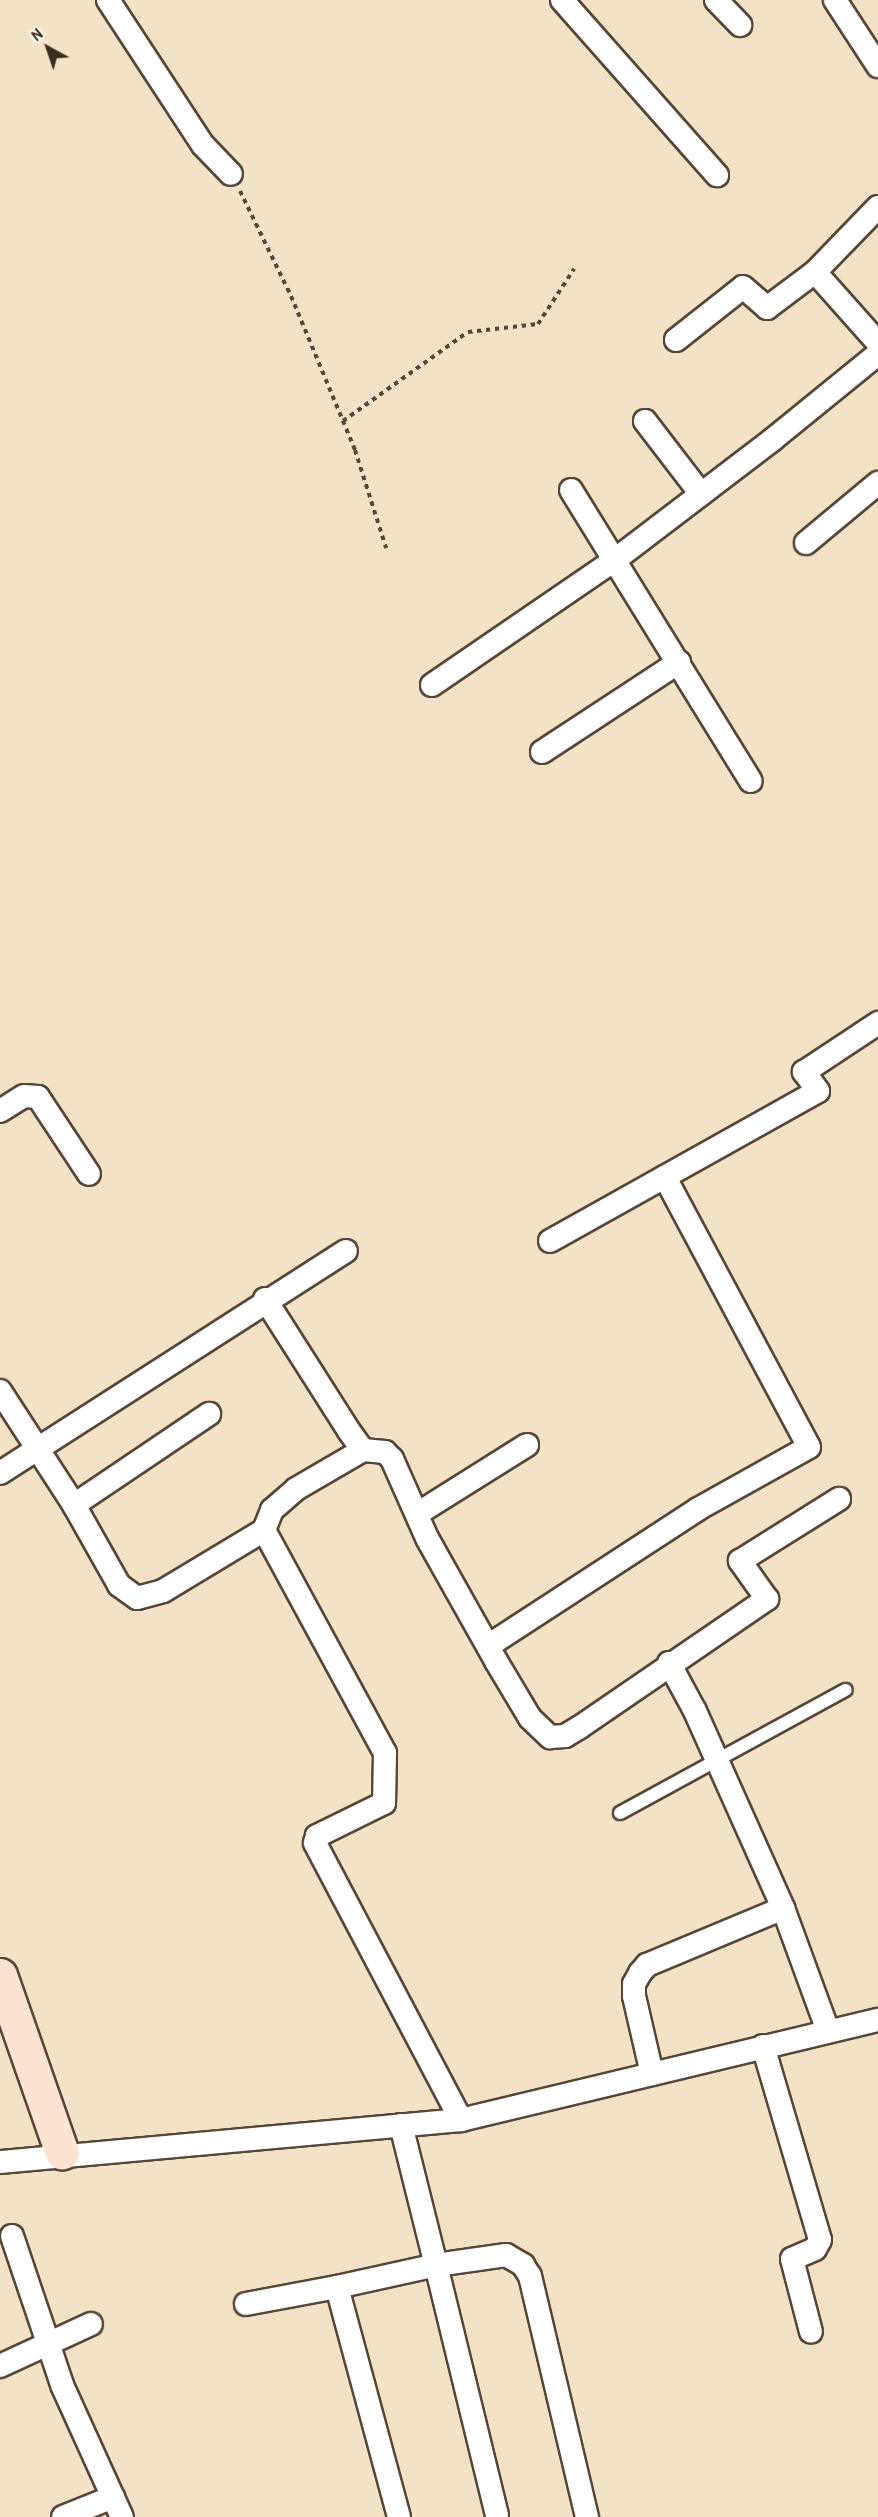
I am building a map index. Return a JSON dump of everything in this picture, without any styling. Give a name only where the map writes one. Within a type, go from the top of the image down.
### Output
[{"type":"street","points":[[108,0],[203,145],[231,174]]},
{"type":"street","points":[[562,0],[717,175]]},
{"type":"street","points":[[716,0],[740,25]]},
{"type":"street","points":[[834,0],[878,66]]},
{"type":"street","points":[[676,340],[743,287],[767,308],[815,272],[876,212]]},
{"type":"street","points":[[815,272],[878,343]]},
{"type":"street","points":[[432,685],[615,559],[878,354]]},
{"type":"street","points":[[645,422],[701,494]]},
{"type":"street","points":[[806,543],[878,483]]},
{"type":"street","points":[[571,490],[751,781]]},
{"type":"street","points":[[542,752],[679,662]]},
{"type":"street","points":[[550,1241],[818,1091],[804,1072],[878,1023]]},
{"type":"street","points":[[0,1111],[24,1096],[38,1097],[89,1174]]},
{"type":"street","points":[[488,1646],[698,1509],[809,1446],[665,1177]]},
{"type":"street","points":[[0,1473],[37,1451],[265,1299],[346,1251]]},
{"type":"street","points":[[265,1299],[363,1450]]},
{"type":"street","points":[[0,1391],[74,1505],[118,1585],[137,1598],[163,1591],[264,1530],[272,1510],[296,1489],[363,1450],[385,1452],[392,1459],[417,1514],[488,1646],[530,1718],[550,1737],[565,1736],[669,1663],[767,1599],[740,1561],[839,1499]]},
{"type":"street","points":[[74,1505],[208,1414]]},
{"type":"street","points":[[417,1514],[527,1445]]},
{"type":"street","points":[[264,1530],[385,1754],[384,1803],[317,1836],[315,1843],[461,2120]]},
{"type":"street","points":[[669,1663],[719,1762],[783,1908],[828,2031]]},
{"type":"street","points":[[652,2074],[634,1996],[634,1984],[640,1973],[647,1965],[783,1908]]},
{"type":"street","points":[[0,1975],[62,2153]]},
{"type":"street","points":[[0,2162],[62,2153],[461,2120],[878,2020]]},
{"type":"street","points":[[763,2046],[820,2240],[815,2249],[792,2259],[811,2332]]},
{"type":"street","points":[[401,2125],[497,2516]]},
{"type":"street","points":[[12,2236],[48,2345],[118,2507],[63,2517]]},
{"type":"street","points":[[246,2304],[436,2265],[506,2255],[523,2265],[530,2276],[586,2517]]},
{"type":"street","points":[[337,2287],[399,2517]]},
{"type":"street","points":[[0,2366],[91,2324]]},
{"type":"lane","points":[[620,1813],[719,1762],[846,1690]]},
{"type":"path","points":[[231,174],[291,296],[343,421],[386,548]]},
{"type":"path","points":[[343,421],[468,332],[538,324],[574,269]]}]
